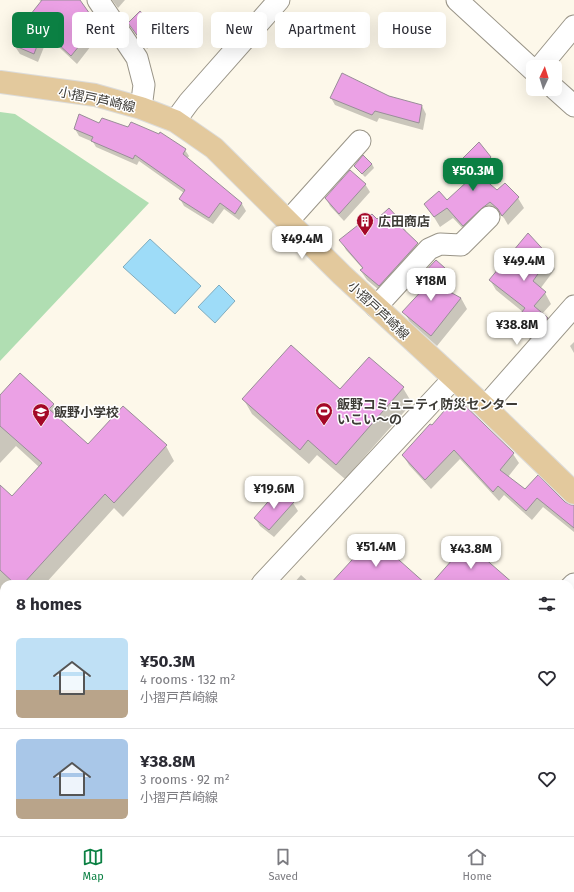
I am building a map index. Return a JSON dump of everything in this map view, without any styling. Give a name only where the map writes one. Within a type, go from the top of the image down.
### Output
[{"type":"main road","name":"小摺戸芦崎線","points":[[0,82],[95,95],[141,108],[175,121],[214,148],[376,307],[485,407],[574,493]]},
{"type":"street","points":[[98,0],[137,58],[144,85],[141,108]]},
{"type":"street","points":[[175,121],[189,102],[279,0]]},
{"type":"street","points":[[457,0],[526,64]]},
{"type":"street","points":[[546,60],[574,26]]},
{"type":"street","points":[[562,95],[574,106]]},
{"type":"street","points":[[288,221],[360,141]]},
{"type":"street","points":[[376,307],[429,249],[440,244],[461,245],[489,217]]},
{"type":"street","points":[[485,407],[574,306]]},
{"type":"street","points":[[266,580],[453,379]]},
{"type":"green space","points":[[0,112],[15,114],[149,203],[0,361]]},
{"type":"water","points":[[150,239],[201,286],[175,314],[123,267]]},
{"type":"water","points":[[219,285],[235,301],[215,323],[198,307]]},
{"type":"building","points":[[42,0],[80,0],[88,12],[72,12],[72,48],[78,48],[71,56],[62,48],[64,48],[64,12],[32,12]]},
{"type":"building","points":[[137,14],[137,35],[129,24],[129,22]]},
{"type":"building","points":[[20,48],[36,48],[34,54]]},
{"type":"building","points":[[342,73],[389,96],[422,105],[419,123],[375,111],[372,115],[330,98]]},
{"type":"building","points":[[79,114],[99,123],[102,118],[128,127],[131,122],[159,134],[160,132],[186,149],[183,154],[242,203],[235,214],[220,203],[209,218],[179,199],[185,190],[135,155],[133,159],[91,141],[93,137],[74,129]]},
{"type":"building","points":[[479,142],[491,157],[477,173],[497,190],[505,183],[519,197],[502,216],[498,209],[490,202],[463,226],[447,208],[434,217],[424,204],[439,191],[447,200],[471,178],[467,173],[472,168],[461,160]]},
{"type":"building","points":[[363,155],[372,164],[362,174],[354,166]]},
{"type":"building","points":[[350,170],[366,184],[339,214],[325,198]]},
{"type":"building","points":[[389,208],[401,221],[398,224],[418,243],[379,286],[360,270],[363,268],[339,240],[372,214],[377,219]]},
{"type":"building","points":[[528,233],[550,257],[533,281],[546,292],[534,306],[548,318],[532,336],[514,322],[525,308],[489,280]]},
{"type":"building","points":[[436,260],[445,268],[432,282],[461,298],[431,336],[402,312],[426,286],[419,278]]},
{"type":"building","points":[[291,345],[340,389],[369,357],[404,387],[336,465],[308,440],[300,450],[242,399]]},
{"type":"building","points":[[20,373],[54,404],[49,409],[88,444],[123,406],[167,445],[114,503],[105,494],[27,580],[11,580],[0,570],[0,485],[12,496],[42,463],[0,426],[0,395]]},
{"type":"building","points":[[456,397],[514,453],[500,470],[525,489],[538,475],[565,502],[574,505],[574,528],[537,498],[526,511],[498,486],[493,492],[454,450],[425,480],[402,455],[430,424],[432,425]]},
{"type":"building","points":[[279,489],[294,502],[269,530],[254,518]]},
{"type":"building","points":[[373,537],[421,580],[334,580]]},
{"type":"building","points":[[467,543],[509,580],[435,580]]},
{"type":"place","name":"広田商店","points":[[365,236]]},
{"type":"place","name":"飯野コミュニティ防災センター いこい～の","points":[[324,426]]},
{"type":"place","name":"飯野小学校","points":[[41,427]]}]
